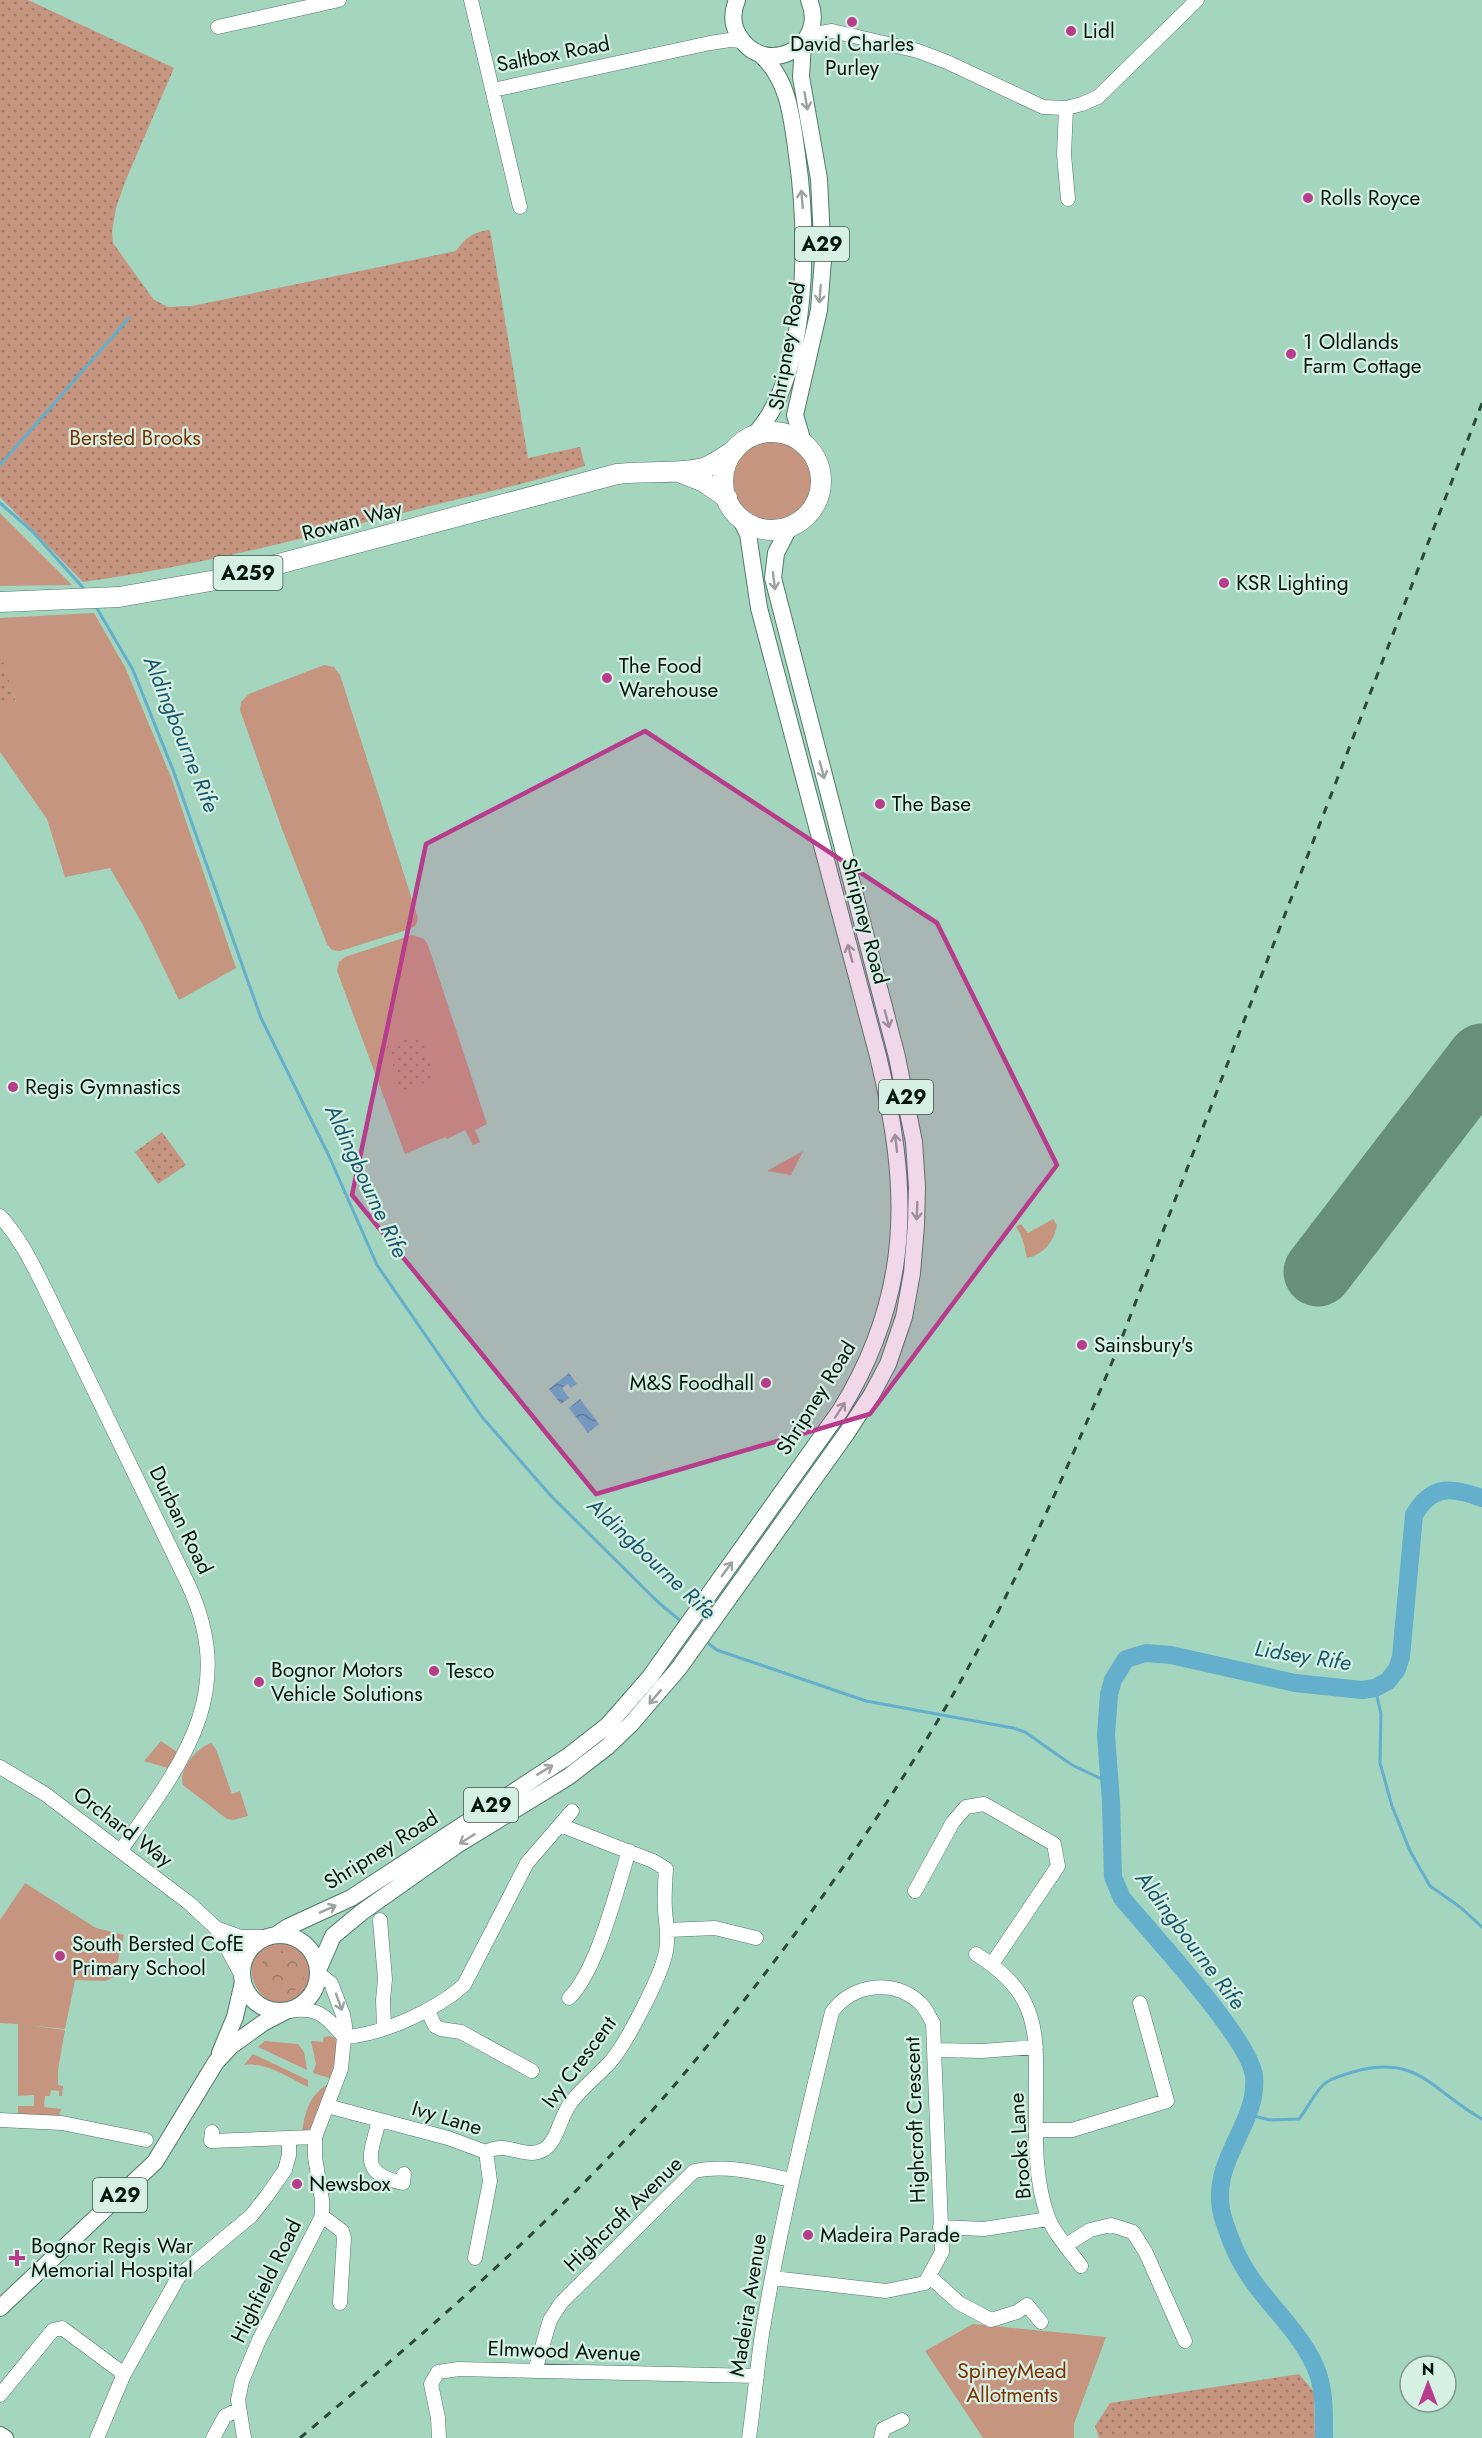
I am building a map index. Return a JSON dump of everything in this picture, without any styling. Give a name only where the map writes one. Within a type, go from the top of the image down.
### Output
[{"type":"highway","points":[[766,432],[779,432],[802,442],[812,452],[818,463],[821,477],[820,493],[814,507],[804,519],[777,530],[764,529],[740,518],[727,498],[723,482],[726,466],[733,451],[753,436],[766,432]]},
{"type":"highway","name":"Rowan Way","points":[[0,602],[112,597],[222,579],[269,569],[617,474],[704,468],[733,451]]},
{"type":"highway","name":"Rowan Way","points":[[677,471],[704,482],[727,498]]},
{"type":"main road","points":[[726,0],[742,41]]},
{"type":"main road","points":[[734,23],[737,0]]},
{"type":"main road","name":"Shripney Road","points":[[802,442],[795,415],[819,310],[823,260],[819,179],[801,77],[811,4]]},
{"type":"main road","points":[[761,55],[789,54],[806,39]]},
{"type":"main road","name":"Shripney Road","points":[[742,41],[773,66],[780,78],[789,106],[803,201],[804,270],[797,330],[783,382],[766,423],[753,436]]},
{"type":"main road","name":"Shripney Road","points":[[0,2308],[155,2162],[216,2062],[235,2017],[246,1955],[259,1941],[351,1898],[577,1750],[623,1709],[650,1677],[840,1411],[862,1374],[877,1340],[890,1294],[899,1230],[896,1149],[886,1090],[759,608],[748,534],[740,518]]},
{"type":"main road","name":"Shripney Road","points":[[216,2062],[241,2038],[301,2006],[310,1998],[317,1987],[319,1971],[333,1936],[362,1912],[457,1845],[568,1777],[607,1747],[631,1724],[691,1651],[846,1434],[872,1394],[897,1342],[914,1261],[917,1187],[914,1142],[907,1101],[773,578],[776,553],[790,526]]},
{"type":"main road","points":[[272,1936],[296,1938],[304,1943],[311,1950],[319,1971]]},
{"type":"main road","points":[[242,1979],[247,1993],[264,2008],[274,2012],[288,2011]]},
{"type":"main road","points":[[0,2435],[5,2438]]},
{"type":"street","points":[[218,27],[339,0]]},
{"type":"street","name":"Saltbox Road","points":[[471,0],[493,90],[710,43],[742,41]]},
{"type":"street","points":[[806,39],[832,31],[918,51],[947,62],[1042,107],[1065,108],[1082,105],[1098,97],[1197,0]]},
{"type":"street","points":[[811,4],[832,31]]},
{"type":"street","name":"Saltbox Road","points":[[710,43],[734,23]]},
{"type":"street","points":[[493,90],[520,207]]},
{"type":"street","points":[[1065,108],[1064,155],[1068,199]]},
{"type":"street","name":"Durban Road","points":[[0,1216],[13,1229],[30,1261],[198,1605],[205,1630],[208,1651],[207,1677],[201,1716],[194,1735],[171,1779],[121,1850]]},
{"type":"street","name":"Orchard Way","points":[[0,1767],[45,1794],[121,1850],[189,1903],[216,1928]]},
{"type":"street","points":[[915,1891],[953,1822],[966,1807],[984,1804],[1054,1844],[1058,1866],[992,1964]]},
{"type":"street","points":[[288,2011],[301,2009],[320,2013],[331,2020],[344,2037],[363,2036],[428,2011],[451,1996],[464,1985],[527,1863],[572,1811]]},
{"type":"street","points":[[560,1826],[629,1851],[595,1954],[581,1986],[569,1998]]},
{"type":"street","name":"Ivy Crescent","points":[[486,2152],[502,2146],[530,2153],[541,2151],[550,2145],[568,2106],[611,2061],[624,2043],[663,1963],[668,1930],[665,1912],[666,1869],[629,1851]]},
{"type":"street","points":[[380,1920],[385,1979],[384,2028]]},
{"type":"street","points":[[216,1928],[241,1937],[272,1936]]},
{"type":"street","points":[[216,1928],[242,1979]]},
{"type":"street","points":[[668,1930],[715,1928],[756,1938]]},
{"type":"street","name":"Brooks Lane","points":[[976,1954],[992,1964],[1015,1986],[1030,2013],[1036,2047],[1038,2177],[1048,2219],[1081,2266]]},
{"type":"street","name":"Highfield Road","points":[[244,2438],[238,2410],[239,2390],[255,2350],[322,2216],[315,2137],[341,2068],[344,2037],[343,2014],[331,1983],[319,1971]]},
{"type":"street","name":"Highcroft Crescent","points":[[791,2180],[832,2012],[840,2002],[870,1986],[902,1991],[921,2003],[933,2024],[942,2252],[929,2276]]},
{"type":"street","points":[[1036,2130],[1072,2130],[1167,2101],[1140,2003]]},
{"type":"street","points":[[428,2011],[435,2026],[461,2032],[532,2071]]},
{"type":"street","points":[[935,2050],[982,2051],[1036,2047]]},
{"type":"street","name":"Ivy Lane","points":[[327,2106],[448,2138],[486,2152],[490,2181],[475,2258]]},
{"type":"street","points":[[0,2120],[62,2122],[146,2140]]},
{"type":"street","points":[[379,2121],[370,2154],[374,2169],[382,2178],[403,2183],[404,2174]]},
{"type":"street","points":[[212,2132],[211,2141],[315,2137]]},
{"type":"street","points":[[96,2438],[124,2373],[179,2276],[251,2216],[285,2170],[289,2155],[289,2139]]},
{"type":"street","name":"Highcroft Avenue","points":[[535,2371],[550,2320],[561,2303],[694,2171],[712,2167],[736,2169],[791,2180]]},
{"type":"street","name":"Madeira Avenue","points":[[749,2438],[772,2278],[791,2180]]},
{"type":"street","points":[[322,2216],[342,2231],[344,2238],[340,2303]]},
{"type":"street","points":[[940,2227],[984,2229],[1048,2219]]},
{"type":"street","points":[[1066,2245],[1090,2230],[1111,2225],[1133,2232],[1146,2253],[1185,2340]]},
{"type":"street","points":[[772,2278],[886,2291],[925,2283],[929,2276],[959,2303],[991,2320],[1017,2312],[1027,2305],[1041,2322]]},
{"type":"street","points":[[0,2395],[48,2336],[54,2330],[62,2328],[124,2373]]},
{"type":"street","name":"Elmwood Avenue","points":[[439,2438],[438,2418],[431,2384],[438,2372],[459,2369],[757,2376]]},
{"type":"street","points":[[213,2438],[225,2416],[238,2410]]},
{"type":"street","points":[[881,2438],[884,2429],[902,2420]]},
{"type":"highlighted area","points":[[645,731],[937,923],[1057,1165],[870,1414],[596,1494],[352,1195],[426,844]]},
{"type":"green space","name":"Bersted Brooks","points":[[0,0],[28,0],[174,68],[125,182],[116,208],[112,231],[113,243],[153,299],[168,307],[192,306],[456,251],[470,236],[490,230],[528,458],[580,447],[585,466],[273,545],[160,570],[83,582],[0,497]]},
{"type":"green space","points":[[774,441],[790,444],[803,453],[812,466],[815,482],[812,498],[803,511],[790,520],[774,523],[758,520],[745,511],[736,498],[733,482],[736,466],[745,453],[758,444]]},
{"type":"green space","points":[[0,513],[72,585],[0,586]]},
{"type":"green space","points":[[94,613],[125,667],[171,777],[236,968],[179,1000],[143,925],[110,868],[65,877],[47,819],[0,752],[0,702],[16,702],[2,661],[0,663],[0,618]]},
{"type":"green space","points":[[3,661],[16,703],[0,702],[0,663]]},
{"type":"green space","points":[[324,665],[334,667],[340,675],[418,918],[416,925],[410,929],[340,951],[332,950],[327,944],[282,829],[240,710],[241,702],[249,694]]},
{"type":"green space","points":[[412,935],[424,939],[428,945],[487,1124],[475,1130],[480,1142],[473,1145],[465,1130],[405,1154],[337,971],[339,962],[345,957]]},
{"type":"green space","points":[[421,1035],[435,1079],[401,1091],[387,1046]]},
{"type":"green space","points":[[162,1132],[186,1165],[158,1184],[135,1152]]},
{"type":"green space","points":[[803,1151],[791,1175],[767,1171]]},
{"type":"green space","points":[[1053,1219],[1057,1225],[1051,1242],[1038,1254],[1027,1258],[1022,1238],[1016,1227],[1021,1224],[1028,1233]]},
{"type":"green space","points":[[161,1741],[180,1754],[168,1768],[144,1761]]},
{"type":"green space","points":[[211,1743],[216,1749],[232,1794],[240,1791],[248,1816],[233,1820],[227,1819],[183,1785],[183,1772],[190,1760],[200,1749]]},
{"type":"green space","name":"South Bersted CofE Primary School","points":[[25,1883],[96,1928],[124,1935],[114,1977],[106,1981],[75,1980],[65,2029],[27,2025],[65,2030],[58,2070],[58,2085],[63,2086],[62,2096],[59,2096],[59,2091],[51,2090],[50,2096],[45,2096],[44,2107],[61,2109],[59,2116],[18,2115],[18,2106],[34,2106],[34,2095],[18,2096],[18,2024],[0,2023],[0,1920]]},
{"type":"green space","points":[[286,1942],[300,1950],[310,1963],[312,1977],[309,1985],[304,1992],[289,2003],[275,2003],[263,1996],[255,1985],[251,1971],[254,1957],[265,1947]],"holes":[[[296,1956],[303,1974],[301,1981],[291,1992],[274,1993],[265,1987]]]},
{"type":"green space","points":[[282,1951],[297,1958],[304,1973],[297,1988],[282,1995],[267,1988],[260,1973],[267,1958]]},
{"type":"green space","points":[[324,2037],[335,2038],[338,2050],[330,2078],[313,2073],[316,2064],[311,2041],[323,2042]]},
{"type":"green space","points":[[265,2041],[298,2044],[304,2052],[307,2070],[258,2047]]},
{"type":"green space","points":[[253,2054],[308,2080],[308,2087],[269,2068],[244,2065]]},
{"type":"green space","points":[[327,2085],[310,2129],[302,2132],[306,2111],[312,2099]]},
{"type":"green space","name":"SpineyMead Allotments","points":[[973,2324],[1106,2337],[1074,2424],[1074,2438],[983,2438],[925,2351]]},
{"type":"green space","points":[[1299,2374],[1314,2392],[1315,2438],[1099,2438],[1095,2426],[1110,2403]]},
{"type":"water","points":[[569,1373],[577,1384],[571,1388],[568,1384],[562,1388],[569,1398],[561,1404],[549,1389]]},
{"type":"water","points":[[580,1399],[599,1424],[588,1433],[569,1408]]},
{"type":"waterway","points":[[0,465],[129,318]]},
{"type":"waterway","name":"Aldingbourne Rife","points":[[0,503],[32,531],[86,591]]},
{"type":"waterway","name":"Aldingbourne Rife","points":[[95,605],[133,670],[173,770],[261,1018],[329,1156],[377,1265],[482,1417],[552,1497],[659,1603],[682,1622]]},
{"type":"waterway","name":"Aldingbourne Rife","points":[[1324,2438],[1322,2392],[1315,2366],[1298,2338],[1247,2272],[1231,2241],[1220,2203],[1221,2183],[1226,2165],[1248,2113],[1253,2095],[1254,2076],[1248,2059],[1218,2012],[1122,1898],[1113,1877],[1106,1735],[1109,1694],[1113,1680],[1126,1659],[1146,1653],[1171,1655],[1295,1683],[1362,1690],[1375,1688],[1388,1681],[1397,1669],[1401,1657],[1414,1515],[1421,1505],[1436,1493],[1452,1490],[1482,1498]]},
{"type":"waterway","name":"Aldingbourne Rife","points":[[705,1641],[717,1650],[866,1701],[1025,1732],[1072,1765],[1108,1782]]},
{"type":"waterway","points":[[1375,1688],[1381,1714],[1380,1763],[1392,1806],[1410,1851],[1430,1886],[1460,1907],[1482,1927]]},
{"type":"waterway","points":[[1246,2114],[1270,2120],[1299,2119],[1329,2080],[1375,2067],[1394,2067],[1423,2078],[1482,2119]]},
{"type":"runway","points":[[1318,1272],[1482,1058]]},
{"type":"railway","points":[[300,2438],[448,2311],[544,2223],[590,2177],[678,2081],[748,1996],[815,1907],[878,1816],[937,1722],[988,1631],[1034,1538],[1118,1348],[1482,403]]},
{"type":"place","name":"David Charles Purley","points":[[852,22]]},
{"type":"place","name":"Lidl","points":[[1071,31]]},
{"type":"place","name":"Rolls Royce","points":[[1308,198]]},
{"type":"place","name":"1 Oldlands Farm Cottage","points":[[1291,354]]},
{"type":"place","name":"KSR Lighting","points":[[1224,583]]},
{"type":"place","name":"The Food Warehouse","points":[[607,678]]},
{"type":"place","name":"The Base","points":[[880,804]]},
{"type":"place","name":"Regis Gymnastics","points":[[13,1087]]},
{"type":"place","name":"Sainsbury's","points":[[1082,1345]]},
{"type":"place","name":"M&S Foodhall","points":[[766,1383]]},
{"type":"place","name":"Tesco","points":[[434,1671]]},
{"type":"place","name":"Bognor Motors Vehicle Solutions","points":[[259,1682]]},
{"type":"place","name":"South Bersted CofE Primary School","points":[[60,1956]]},
{"type":"place","name":"Newsbox","points":[[297,2184]]},
{"type":"place","name":"Madeira Parade","points":[[808,2235]]},
{"type":"place","name":"Bognor Regis War Memorial Hospital","points":[[17,2258]]},
{"type":"water label","name":"Lidsey Rife","points":[[1303,1655]]}]
